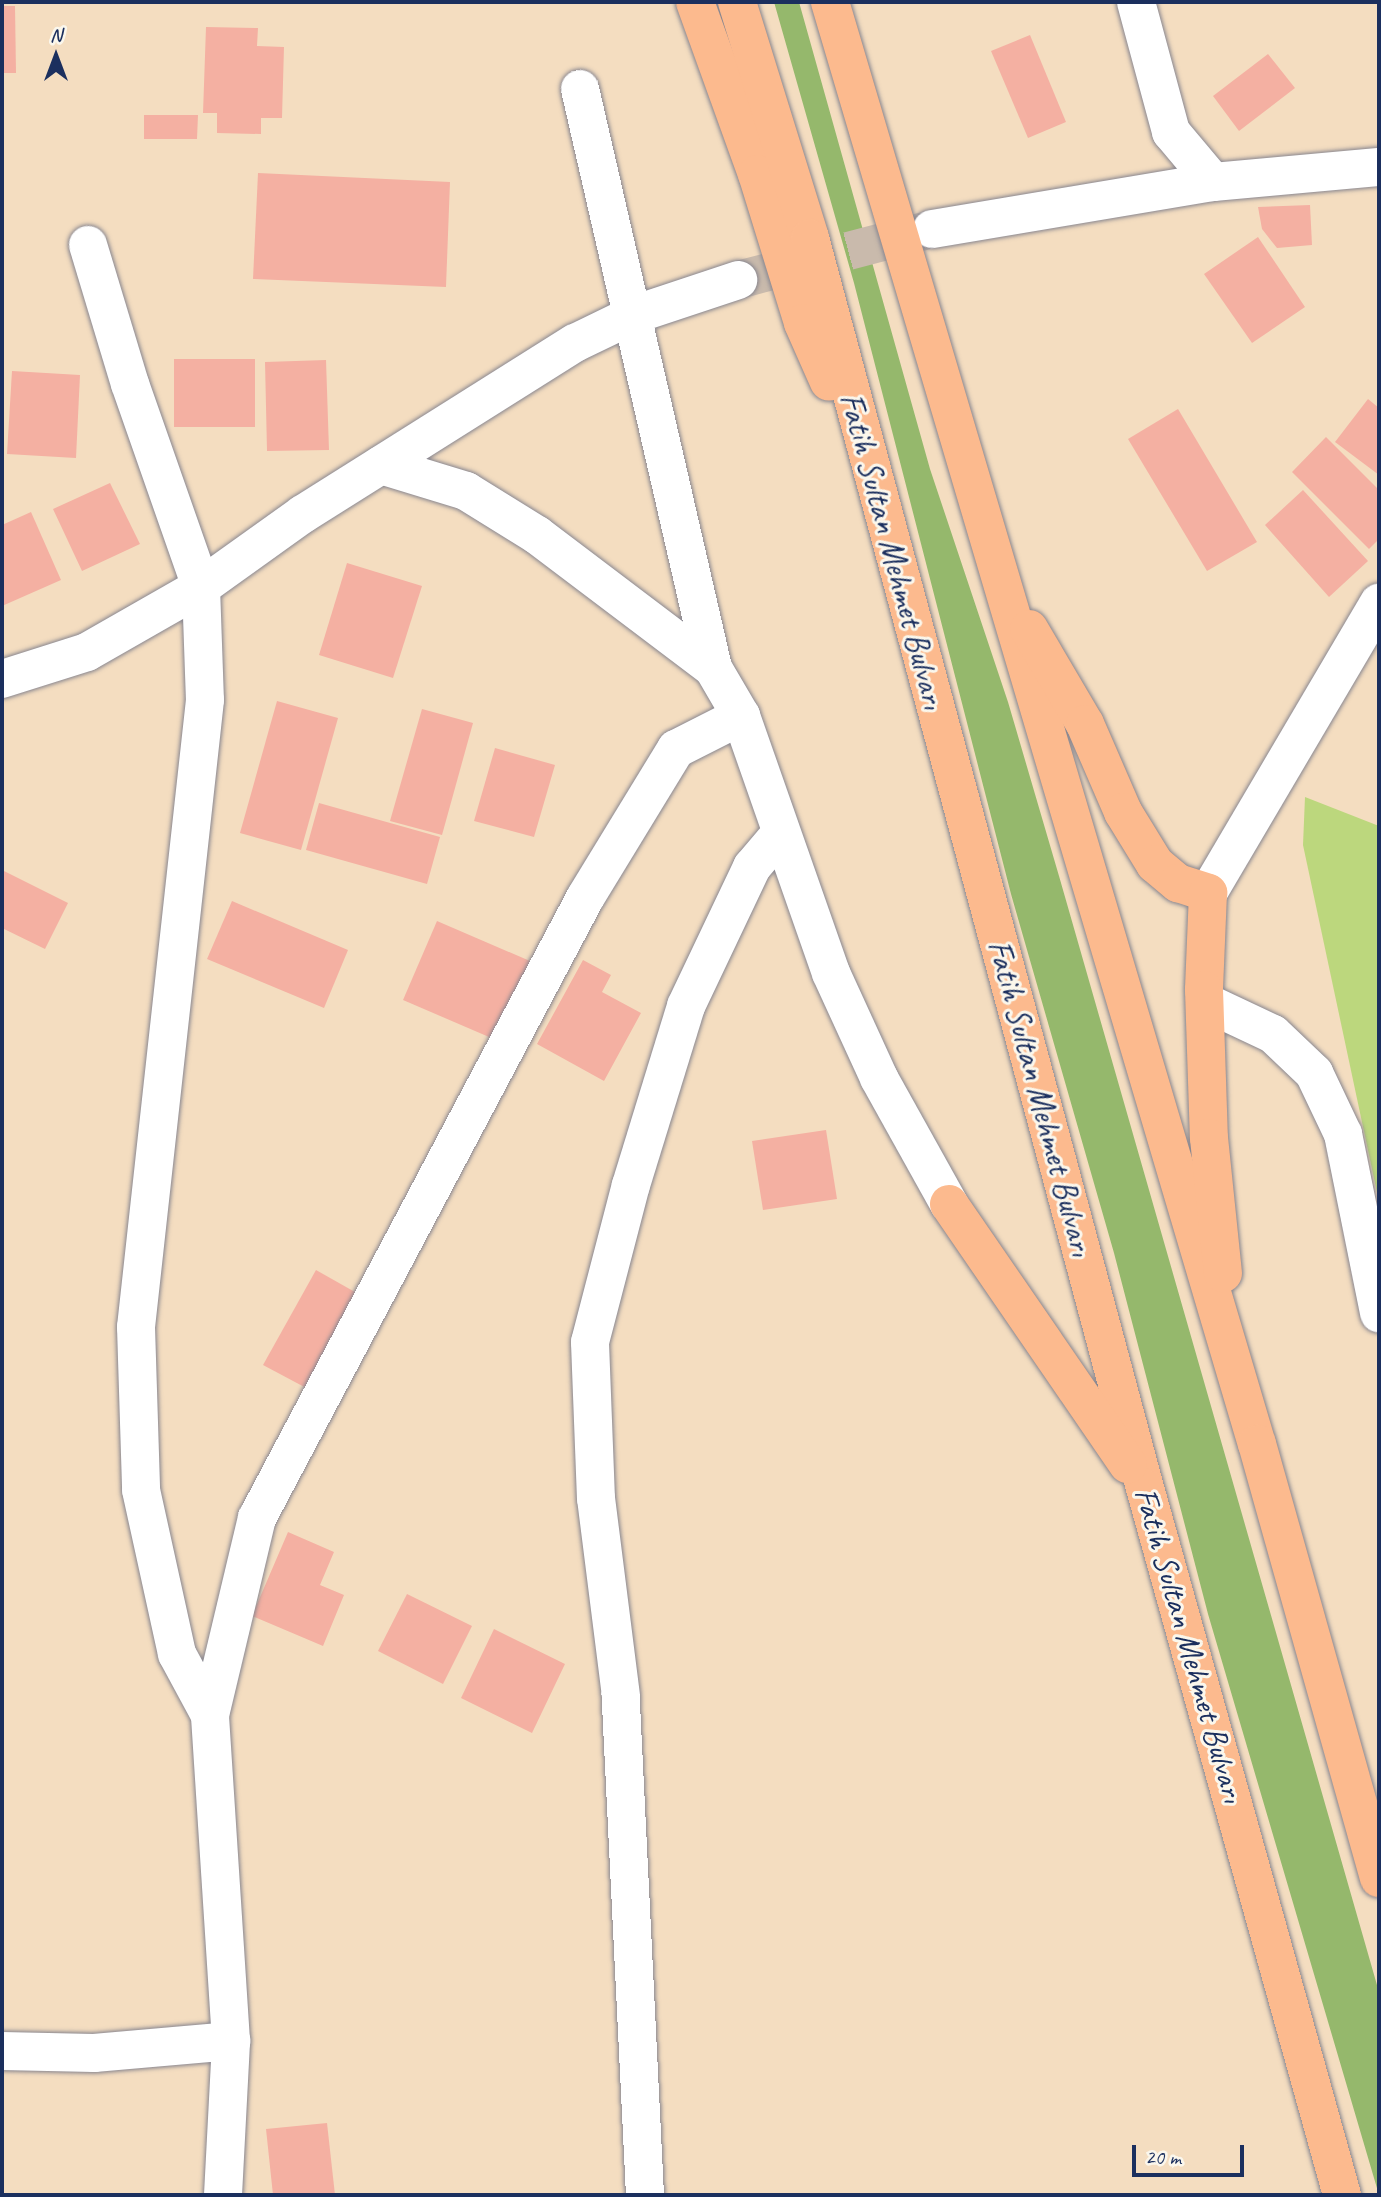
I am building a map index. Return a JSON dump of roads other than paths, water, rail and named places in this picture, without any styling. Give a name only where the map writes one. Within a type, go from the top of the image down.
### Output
[{"type":"highway","points":[[695,2],[757,174],[803,323],[871,475]]},
{"type":"highway","name":"Fatih Sultan Mehmet Bulvarı","points":[[737,2],[810,238],[871,475],[1145,1488],[1342,2195]]},
{"type":"highway","points":[[830,2],[1232,1365],[1379,1878]]},
{"type":"highway","points":[[999,580],[1086,724],[1123,812],[1155,864],[1178,883],[1208,893],[1205,1002],[1209,1138],[1232,1365]]},
{"type":"highway","points":[[949,1204],[1145,1488]]},
{"type":"street","points":[[1136,2],[1171,132],[1213,182]]},
{"type":"street","points":[[580,89],[713,668],[741,716],[780,834],[831,973],[878,1078],[949,1204]]},
{"type":"street","points":[[932,229],[1213,182],[1379,167]]},
{"type":"street","points":[[88,245],[130,384],[201,587],[205,700],[136,1327],[141,1490],[177,1654],[210,1715]]},
{"type":"street","points":[[2,679],[87,652],[201,587],[380,464],[575,343],[633,315],[738,280]]},
{"type":"street","points":[[380,464],[466,491],[525,527],[713,668]]},
{"type":"street","points":[[1208,893],[1379,603]]},
{"type":"street","points":[[223,2195],[231,2041],[210,1715],[257,1518],[579,911],[676,749],[741,716]]},
{"type":"street","points":[[645,2195],[621,1696],[596,1499],[590,1342],[631,1185],[686,1006],[752,867],[780,834]]},
{"type":"street","points":[[1205,1002],[1273,1034],[1314,1073],[1343,1134],[1379,1313]]},
{"type":"street","points":[[2,2051],[94,2053],[231,2041]]},
{"type":"tunnel","points":[[738,280],[932,229]]}]
